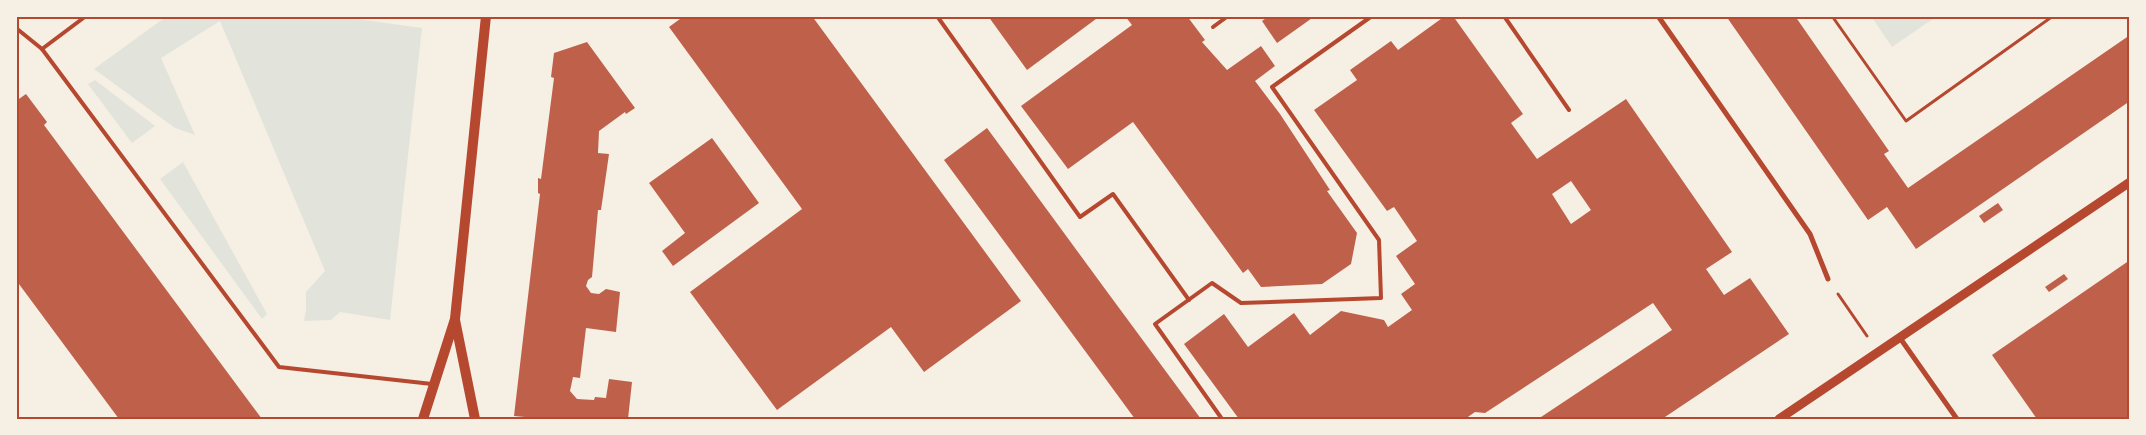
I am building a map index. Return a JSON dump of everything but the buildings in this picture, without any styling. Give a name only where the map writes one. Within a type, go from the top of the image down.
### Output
[{"type":"main road","points":[[423,419],[432,384],[455,319],[486,16]]},
{"type":"main road","points":[[455,319],[475,419]]},
{"type":"street","points":[[1658,16],[1810,234],[1828,279]]},
{"type":"street","points":[[1779,419],[2130,182]]},
{"type":"street","points":[[1900,338],[1956,419]]},
{"type":"lane","points":[[42,49],[86,16]]},
{"type":"lane","points":[[937,16],[1080,217],[1113,194],[1189,300]]},
{"type":"lane","points":[[1213,27],[1228,16]]},
{"type":"lane","points":[[1222,419],[1155,324],[1212,283],[1242,303],[1381,298],[1379,240],[1272,87],[1372,16]]},
{"type":"lane","points":[[1504,16],[1569,110]]},
{"type":"lane","points":[[16,28],[42,49],[279,367],[432,384]]},
{"type":"path","points":[[1832,16],[1906,121],[2053,16]]},
{"type":"path","points":[[1828,279],[1857,322]]},
{"type":"shaded area","points":[[167,16],[336,16],[422,28],[390,320],[340,312],[331,320],[304,321],[306,292],[325,271],[220,21],[161,58],[195,135],[175,128],[94,69]]},
{"type":"shaded area","points":[[1871,16],[1937,16],[1892,47]]},
{"type":"shaded area","points":[[95,80],[155,126],[132,143],[88,84]]},
{"type":"shaded area","points":[[183,162],[267,314],[262,319],[160,179]]}]
